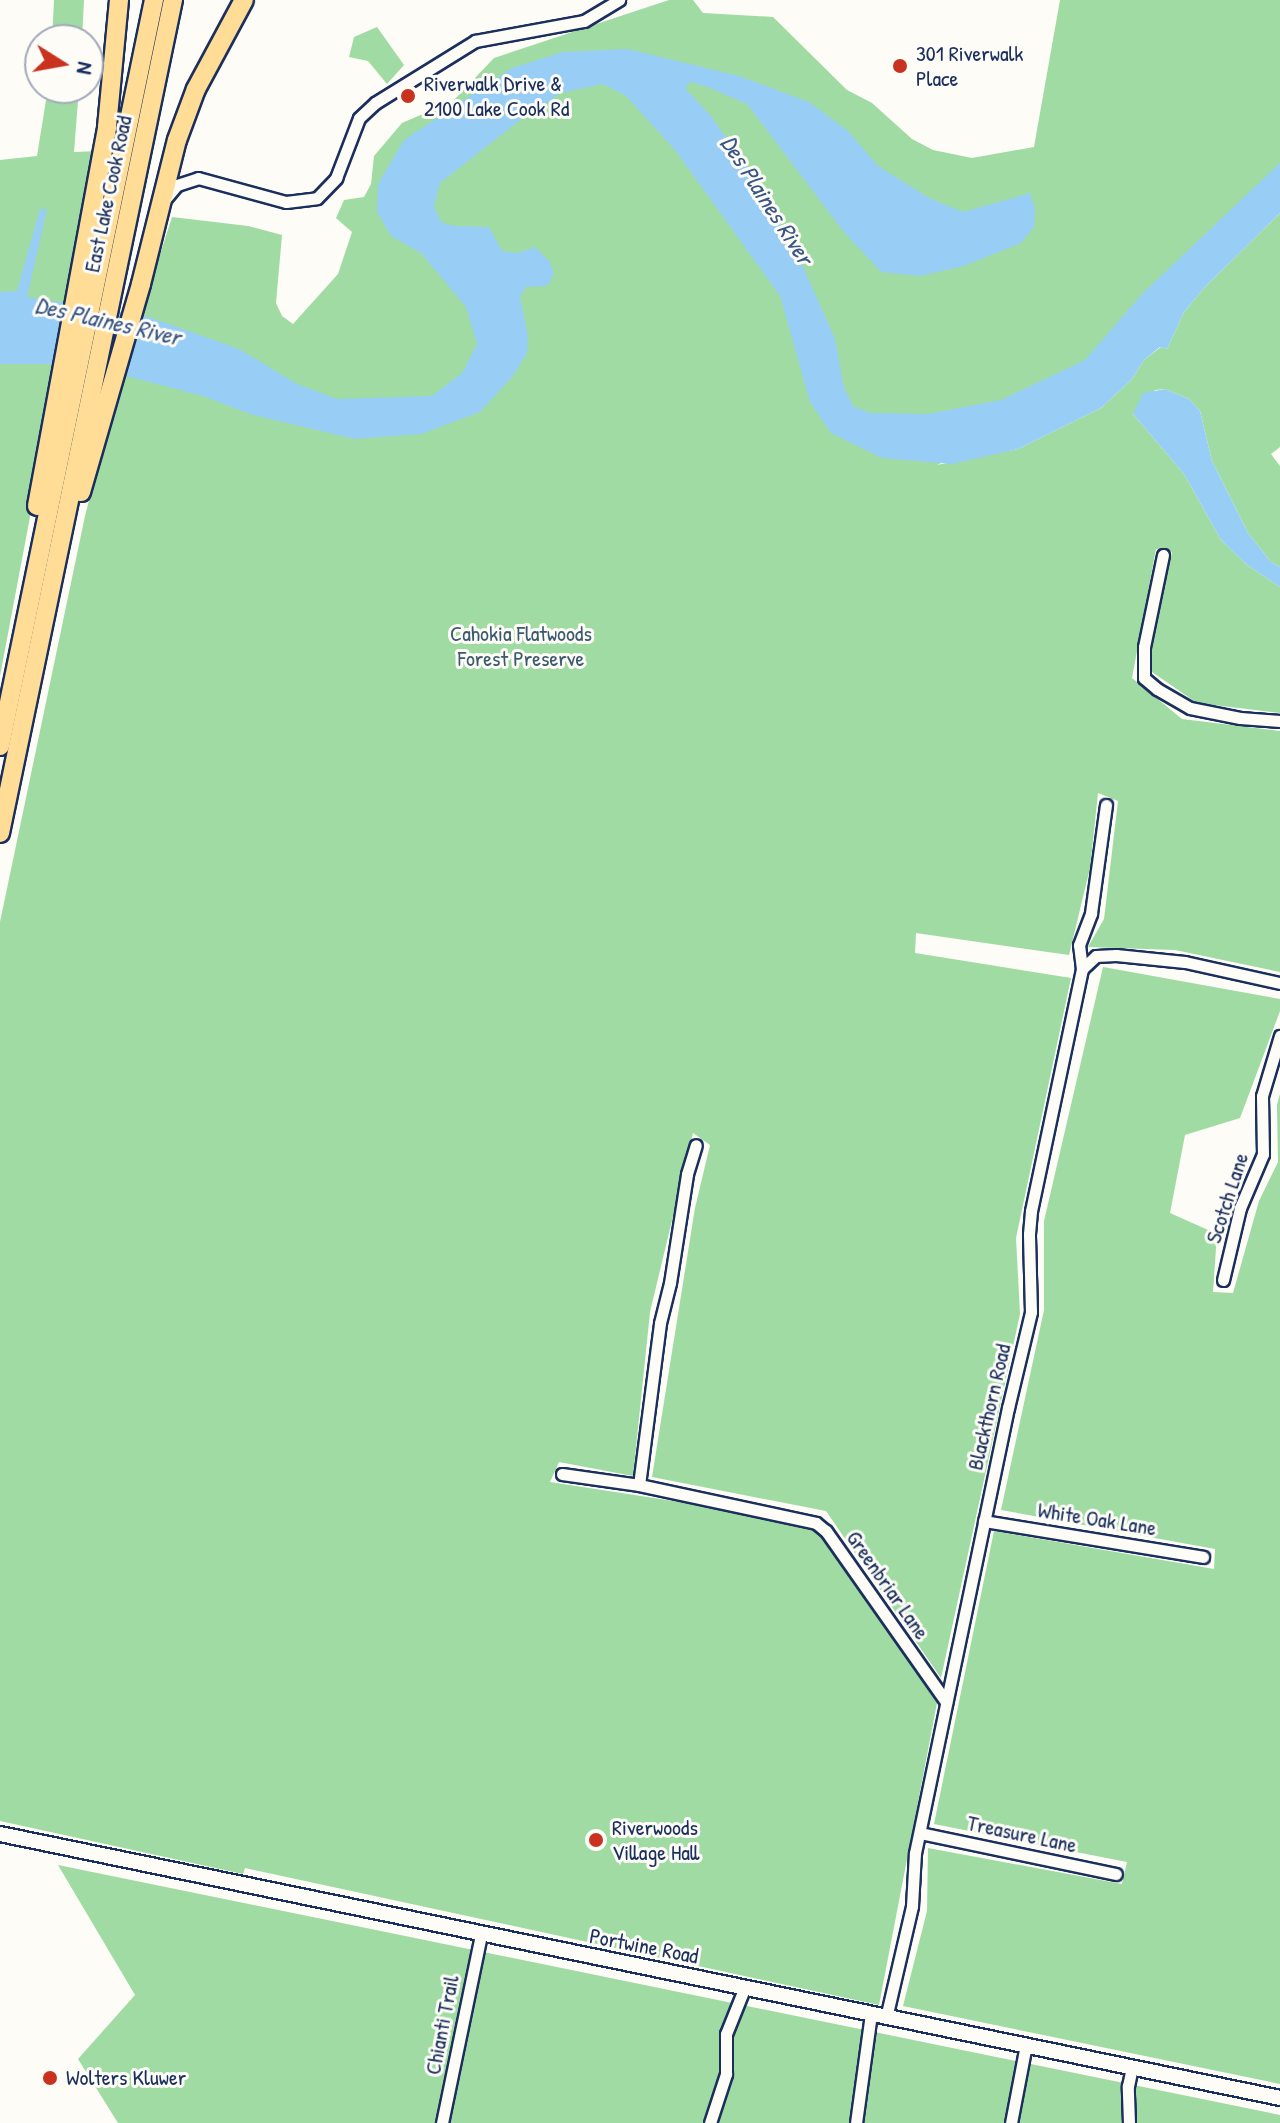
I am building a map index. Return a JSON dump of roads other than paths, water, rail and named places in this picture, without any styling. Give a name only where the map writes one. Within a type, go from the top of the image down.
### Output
[{"type":"main road","points":[[0,746],[42,584],[60,568],[87,377],[119,0]]},
{"type":"main road","name":"East Lake Cook Road","points":[[87,377],[94,295],[154,0]]},
{"type":"main road","name":"East Lake Cook Road","points":[[94,295],[173,0]]},
{"type":"main road","points":[[0,833],[42,584],[29,554],[87,377],[135,303],[177,140],[196,89],[244,0]]},
{"type":"street","points":[[160,206],[177,185],[198,178],[266,198],[305,202],[325,193],[336,178],[359,118],[375,103],[475,41],[584,21],[619,0]]},
{"type":"street","points":[[1163,555],[1144,647],[1142,670],[1149,684],[1190,708],[1280,721]]},
{"type":"street","name":"Blackthorn Road","points":[[856,2123],[879,2016],[912,1906],[912,1871],[984,1521],[1031,1312],[1031,1211],[1082,969],[1079,945],[1091,913],[1106,805]]},
{"type":"street","points":[[1082,969],[1096,956],[1116,955],[1185,962],[1280,983]]},
{"type":"street","name":"Scotch Lane","points":[[1223,1280],[1240,1208],[1263,1154],[1262,1096],[1280,1036]]},
{"type":"street","points":[[639,1485],[660,1323],[670,1283],[687,1174],[696,1145]]},
{"type":"street","name":"Greenbriar Lane","points":[[562,1474],[639,1485],[816,1523],[826,1531],[946,1702]]},
{"type":"street","name":"White Oak Lane","points":[[984,1521],[1203,1557]]},
{"type":"street","name":"Treasure Lane","points":[[920,1833],[1116,1874]]},
{"type":"street","name":"Portwine Road","points":[[0,1834],[1280,2098]]},
{"type":"street","name":"Chianti Trail","points":[[442,2123],[481,1935]]},
{"type":"street","points":[[710,2123],[726,2074],[726,2034],[744,1989]]},
{"type":"street","points":[[1011,2123],[1026,2044]]},
{"type":"street","points":[[1129,2123],[1128,2086],[1132,2067]]},
{"type":"water","name":"Des Plaines River","points":[[628,49],[739,76],[809,102],[848,131],[878,166],[931,199],[963,212],[1030,193],[1035,208],[1034,227],[1021,243],[964,266],[920,276],[881,272],[843,231],[747,104],[690,82],[685,88],[711,116],[751,173],[801,262],[835,339],[844,388],[854,407],[871,413],[928,414],[1001,400],[1085,360],[1142,294],[1280,163],[1280,213],[1184,312],[1167,349],[1160,347],[1145,359],[1131,380],[1101,408],[1018,449],[952,464],[882,458],[831,433],[810,402],[780,296],[675,150],[626,96],[603,84],[561,93],[519,121],[440,183],[434,206],[441,222],[455,226],[489,227],[502,251],[518,253],[535,247],[550,262],[554,274],[547,286],[526,287],[520,297],[528,337],[527,353],[513,376],[480,412],[421,434],[354,439],[250,414],[203,396],[130,377],[50,364],[0,364],[0,292],[17,291],[40,209],[47,209],[27,297],[146,316],[239,349],[297,384],[337,399],[432,396],[462,373],[477,344],[466,307],[421,253],[391,236],[377,212],[378,184],[404,140],[512,68],[563,52]]},
{"type":"water","points":[[1165,389],[1189,399],[1200,411],[1212,461],[1248,533],[1271,562],[1280,567],[1280,587],[1247,565],[1221,540],[1184,474],[1133,414],[1143,393]]},
{"type":"place","name":"301 Riverwalk Place","points":[[900,66]]},
{"type":"place","name":"Riverwalk Drive & 2100 Lake Cook Rd","points":[[408,96]]},
{"type":"place","name":"Riverwoods Village Hall","points":[[596,1840]]},
{"type":"place","name":"Wolters Kluwer","points":[[50,2078]]},
{"type":"park label","name":"Cahokia Flatwoods Forest Preserve","points":[[521,646]]}]
